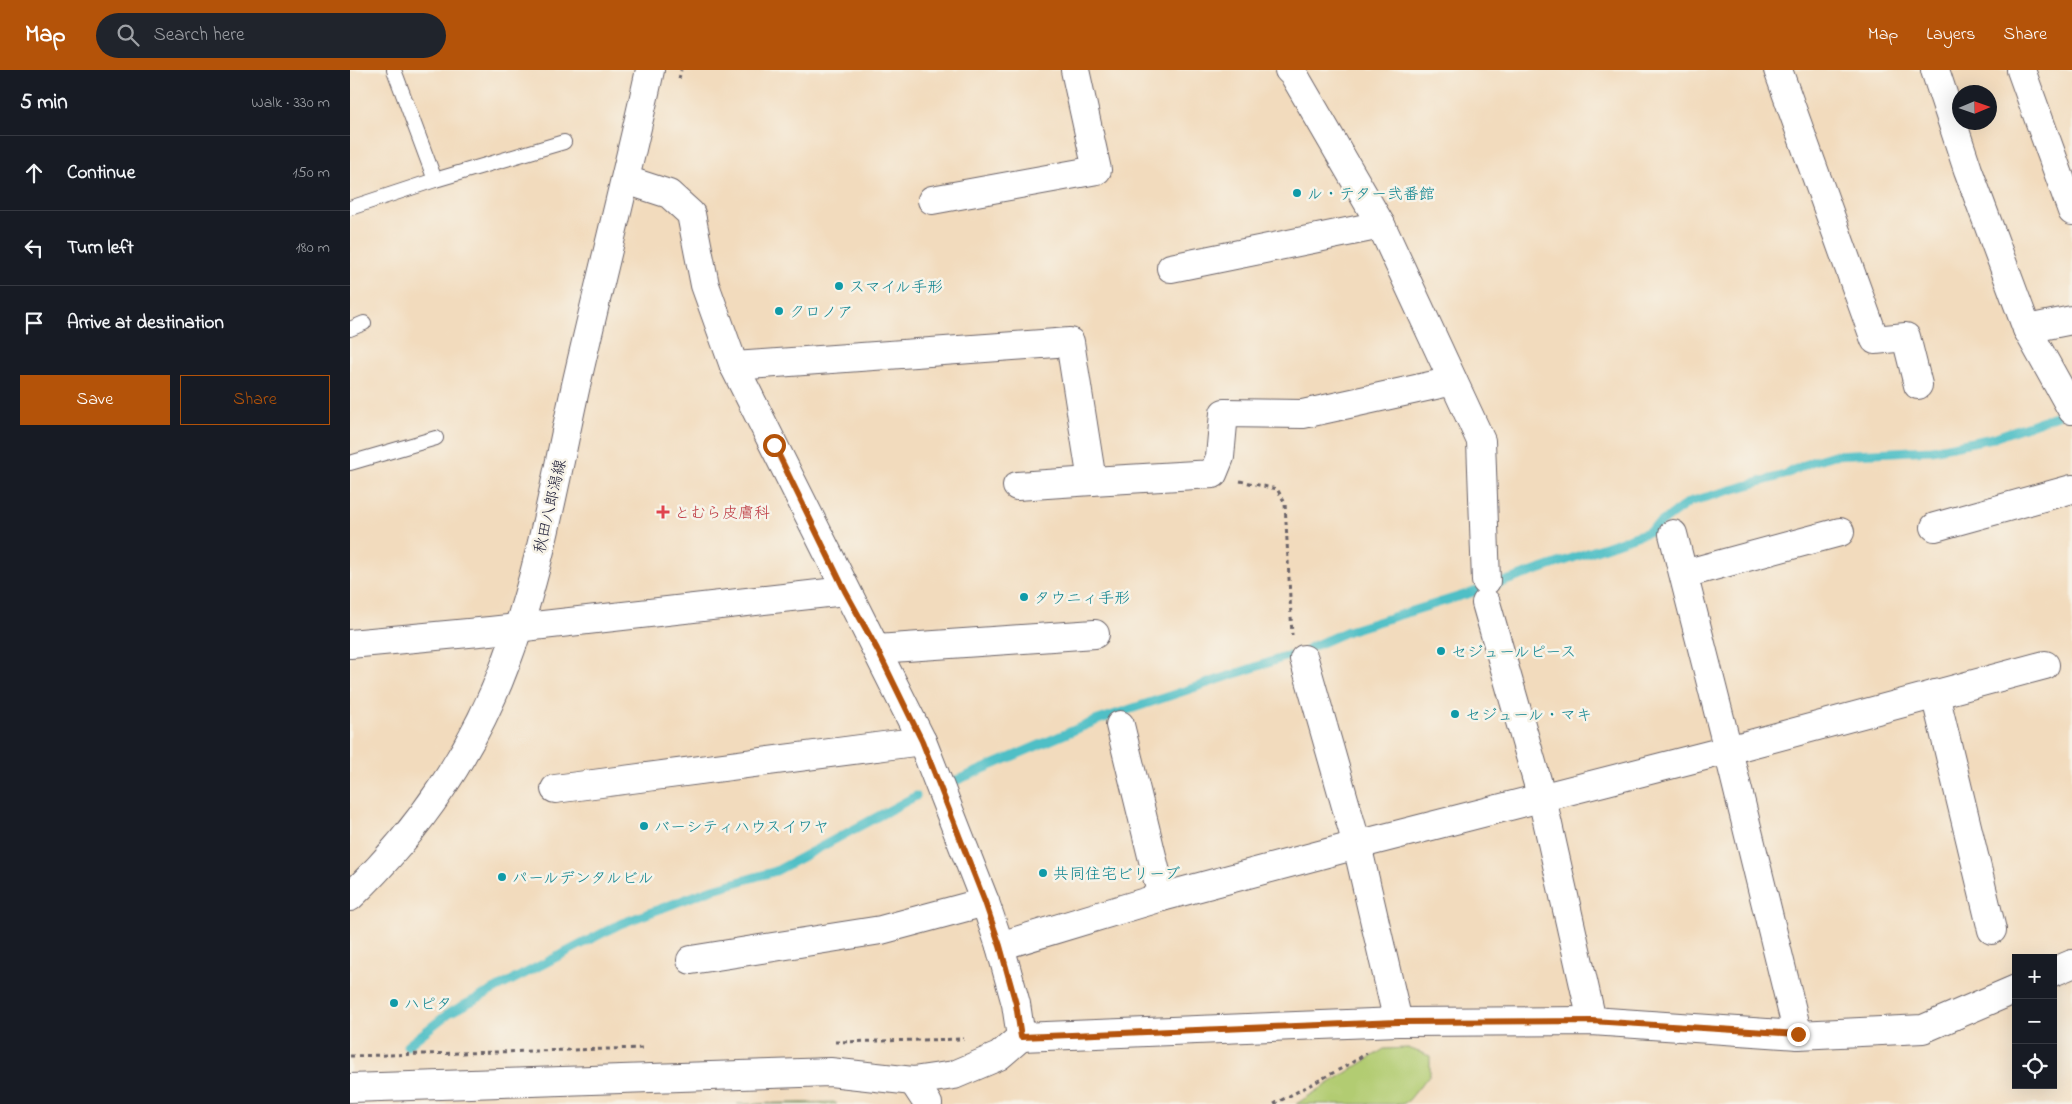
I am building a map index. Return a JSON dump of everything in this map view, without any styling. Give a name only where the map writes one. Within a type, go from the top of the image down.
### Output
[{"type":"street","name":"秋田八郎潟線","points":[[350,897],[408,836],[432,803],[475,731],[493,695],[518,628],[533,576],[650,70]]},
{"type":"street","points":[[932,200],[1097,170],[1075,70]]},
{"type":"street","points":[[1289,70],[1294,75],[1381,225],[1481,441],[1486,592],[1542,798],[1592,1021]]},
{"type":"street","points":[[1778,70],[1875,340],[1906,337],[1918,385]]},
{"type":"street","points":[[1934,70],[1968,170],[2027,329],[2072,410]]},
{"type":"street","points":[[2021,70],[2072,211]]},
{"type":"street","points":[[626,180],[669,194],[691,214],[705,286],[734,366],[845,591],[877,649],[922,741],[985,902],[1000,946],[1016,1004],[1021,1037]]},
{"type":"street","points":[[1172,268],[1381,225]]},
{"type":"street","points":[[2027,329],[2072,320]]},
{"type":"street","points":[[734,366],[1070,342],[1092,481]]},
{"type":"street","points":[[1017,486],[1212,474],[1220,457],[1224,413],[1303,414],[1453,381]]},
{"type":"street","points":[[1935,527],[2072,489]]},
{"type":"street","points":[[1684,574],[1840,532]]},
{"type":"street","points":[[1673,534],[1798,1034]]},
{"type":"street","points":[[350,644],[518,628],[845,591]]},
{"type":"street","points":[[877,649],[1095,634]]},
{"type":"street","points":[[1304,659],[1357,844],[1398,1022]]},
{"type":"street","points":[[1000,946],[1162,897],[1357,844],[1728,750],[2045,665]]},
{"type":"street","points":[[1935,694],[1992,930]]},
{"type":"street","points":[[1120,725],[1162,897]]},
{"type":"street","points":[[555,789],[922,741]]},
{"type":"street","points":[[691,960],[881,930],[985,902]]},
{"type":"street","points":[[2057,970],[2072,964]]},
{"type":"street","points":[[350,1088],[830,1072],[913,1081],[954,1074],[999,1056],[1021,1037],[1398,1022],[1592,1021],[1798,1034],[1923,1029],[2012,991]]},
{"type":"street","points":[[913,1081],[928,1104]]},
{"type":"lane","points":[[394,70],[435,180]]},
{"type":"lane","points":[[350,208],[435,180],[564,142]]},
{"type":"lane","points":[[350,328],[364,323]]},
{"type":"lane","points":[[350,463],[436,438]]},
{"type":"path","points":[[1212,474],[1277,490],[1286,503],[1292,645],[1304,659]]},
{"type":"path","points":[[1274,1104],[1348,1065],[1373,1049]]},
{"type":"green space","points":[[1408,1048],[1430,1056],[1430,1074],[1409,1100],[1403,1104],[1296,1104],[1384,1049]]},
{"type":"green space","points":[[834,1102],[837,1104],[737,1104]]},
{"type":"waterway","points":[[1309,648],[1348,631],[1480,590],[1648,532],[1689,502],[1784,475],[1811,462],[1834,455],[1932,450],[1993,438],[2058,415]]},
{"type":"waterway","points":[[955,781],[1098,720],[1288,656]]},
{"type":"waterway","points":[[407,1046],[449,1013],[620,924],[710,890],[776,871],[916,796]]},
{"type":"place","name":"ル・テター弐番館","points":[[1297,193]]},
{"type":"place","name":"スマイル手形","points":[[839,286]]},
{"type":"place","name":"クロノア","points":[[779,311]]},
{"type":"place","name":"とむら皮膚科","points":[[663,512]]},
{"type":"place","name":"タウニィ手形","points":[[1024,597]]},
{"type":"place","name":"セジュールピース","points":[[1441,651]]},
{"type":"place","name":"セジュール・マキ","points":[[1455,714]]},
{"type":"place","name":"バーシティハウスイワヤ","points":[[644,826]]},
{"type":"place","name":"共同住宅ビリーブ","points":[[1043,873]]},
{"type":"place","name":"パールデンタルビル","points":[[502,877]]},
{"type":"place","name":"ハピタ","points":[[394,1003]]},
{"type":"route","points":[[774,445],[845,591],[877,649],[922,741],[985,902],[1000,946],[1016,1004],[1021,1037],[1398,1022],[1592,1021],[1798,1034]]}]
